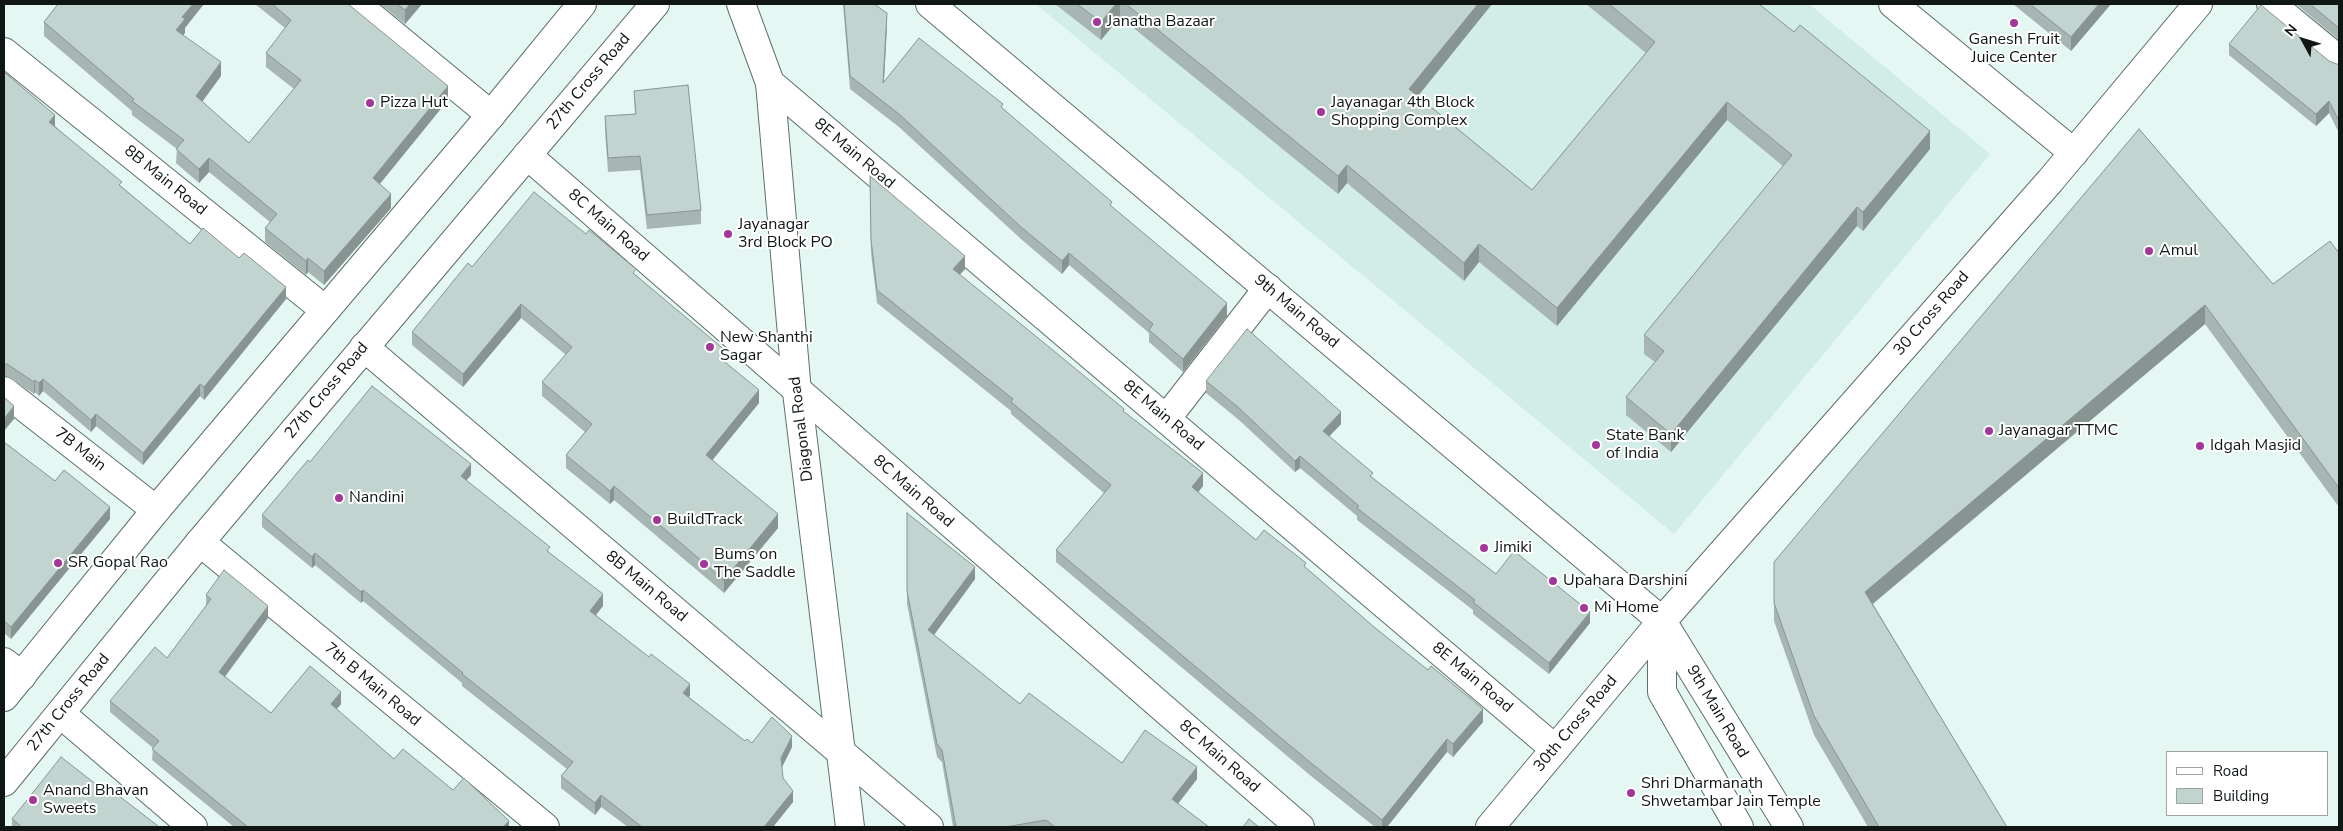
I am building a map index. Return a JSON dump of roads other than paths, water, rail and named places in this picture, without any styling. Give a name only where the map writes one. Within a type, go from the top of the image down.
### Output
[{"type":"street","points":[[356,4],[491,114]]},
{"type":"street","points":[[4,697],[13,669],[156,510],[582,4]]},
{"type":"street","name":"27th Cross Road","points":[[4,782],[200,542],[655,4]]},
{"type":"street","name":"Diagonal Road","points":[[741,4],[770,84],[797,392],[850,827]]},
{"type":"street","name":"9th Main Road","points":[[930,4],[1662,621],[1789,827]]},
{"type":"street","points":[[1893,4],[2074,153]]},
{"type":"street","name":"30 Cross Road","points":[[1662,621],[2074,153],[2198,4]]},
{"type":"street","points":[[2271,4],[2339,60]]},
{"type":"street","name":"8B Main Road","points":[[4,52],[325,310]]},
{"type":"street","name":"8E Main Road","points":[[770,84],[1555,749]]},
{"type":"street","name":"8C Main Road","points":[[527,155],[797,392],[1300,827]]},
{"type":"street","points":[[1166,419],[1268,288]]},
{"type":"street","name":"8B Main Road","points":[[364,347],[929,827]]},
{"type":"street","name":"7B Main","points":[[4,391],[156,510]]},
{"type":"street","name":"7th B Main Road","points":[[200,542],[545,827]]},
{"type":"street","name":"9th Main Road","points":[[1662,621],[1662,692],[1739,827]]},
{"type":"street","name":"30th Cross Road","points":[[1490,827],[1662,621]]},
{"type":"street","points":[[61,714],[193,827]]},
{"type":"place","name":"Janatha Bazaar","points":[[1097,22]]},
{"type":"place","name":"Ganesh Fruit Juice Center","points":[[2014,23]]},
{"type":"place","name":"Pizza Hut","points":[[370,103]]},
{"type":"place","name":"Jayanagar 4th Block Shopping Complex","points":[[1321,112]]},
{"type":"place","name":"Jayanagar 3rd Block PO","points":[[728,234]]},
{"type":"place","name":"Amul","points":[[2149,251]]},
{"type":"place","name":"New Shanthi Sagar","points":[[710,347]]},
{"type":"place","name":"Jayanagar TTMC","points":[[1989,431]]},
{"type":"place","name":"State Bank of India","points":[[1596,445]]},
{"type":"place","name":"Idgah Masjid","points":[[2200,446]]},
{"type":"place","name":"Nandini","points":[[339,498]]},
{"type":"place","name":"BuildTrack","points":[[657,520]]},
{"type":"place","name":"Jimiki","points":[[1484,548]]},
{"type":"place","name":"SR Gopal Rao","points":[[58,563]]},
{"type":"place","name":"Bums on The Saddle","points":[[704,564]]},
{"type":"place","name":"Upahara Darshini","points":[[1553,581]]},
{"type":"place","name":"Mi Home","points":[[1584,608]]},
{"type":"place","name":"Shri Dharmanath Shwetambar Jain Temple","points":[[1631,793]]},
{"type":"place","name":"Anand Bhavan Sweets","points":[[33,800]]}]
